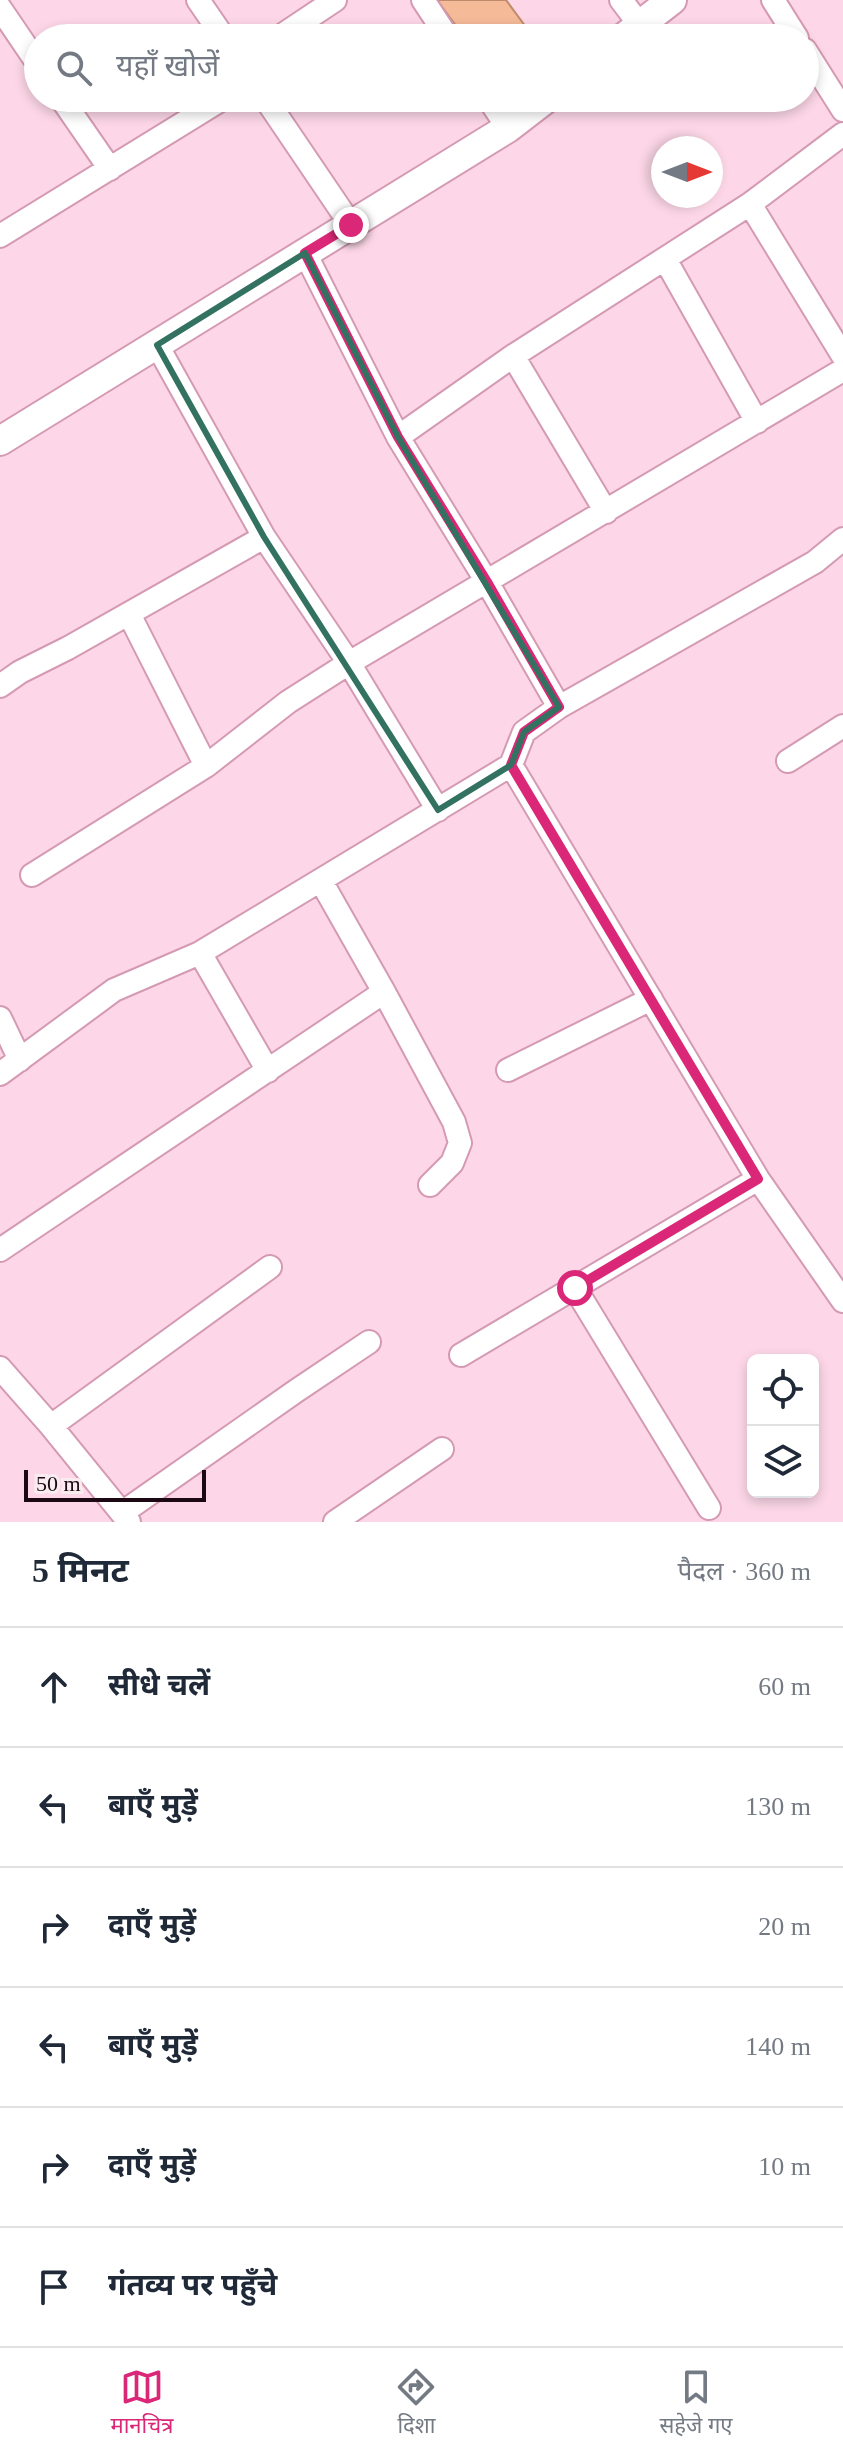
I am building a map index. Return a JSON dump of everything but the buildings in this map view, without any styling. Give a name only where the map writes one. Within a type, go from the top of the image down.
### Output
[{"type":"street","points":[[198,0],[214,24]]},
{"type":"street","points":[[299,24],[335,0]]},
{"type":"street","points":[[423,0],[439,24]]},
{"type":"street","points":[[621,0],[629,24]]},
{"type":"street","points":[[642,24],[672,0]]},
{"type":"street","points":[[773,0],[788,24]]},
{"type":"street","points":[[0,8],[24,43]]},
{"type":"street","points":[[819,72],[843,110]]},
{"type":"street","points":[[71,112],[110,169]]},
{"type":"street","points":[[0,236],[202,112]]},
{"type":"street","points":[[274,112],[351,225]]},
{"type":"street","points":[[497,112],[508,128]]},
{"type":"street","points":[[0,441],[508,128],[529,112]]},
{"type":"street","points":[[398,437],[513,356],[750,204],[843,134]]},
{"type":"street","points":[[750,204],[843,356]]},
{"type":"street","points":[[305,253],[398,437],[559,707]]},
{"type":"street","points":[[665,259],[757,422]]},
{"type":"street","points":[[157,345],[264,537],[349,663],[438,810]]},
{"type":"street","points":[[513,356],[606,512]]},
{"type":"street","points":[[32,875],[206,766],[288,702],[349,663],[843,370]]},
{"type":"street","points":[[0,686],[264,537]]},
{"type":"street","points":[[0,1074],[114,990],[200,953],[511,765],[524,732],[559,707],[815,562],[843,539]]},
{"type":"street","points":[[129,614],[206,766]]},
{"type":"street","points":[[788,761],[843,726]]},
{"type":"street","points":[[511,765],[758,1179],[843,1301]]},
{"type":"street","points":[[321,881],[454,1122],[460,1143],[452,1163],[430,1185]]},
{"type":"street","points":[[200,953],[268,1071]]},
{"type":"street","points":[[0,1250],[384,992]]},
{"type":"street","points":[[508,1070],[651,999]]},
{"type":"street","points":[[0,1018],[20,1060]]},
{"type":"street","points":[[461,1355],[758,1179]]},
{"type":"street","points":[[51,1426],[270,1267]]},
{"type":"street","points":[[575,1288],[709,1508]]},
{"type":"street","points":[[0,1368],[125,1518],[296,1391],[369,1342]]},
{"type":"street","points":[[335,1522],[442,1449]]},
{"type":"highlighted area","points":[[305,253],[398,437],[559,707],[524,732],[511,765],[438,810],[264,537],[157,345]]},
{"type":"route","points":[[351,225],[305,253],[398,437],[559,707],[524,732],[511,765],[758,1179],[575,1288]]}]
